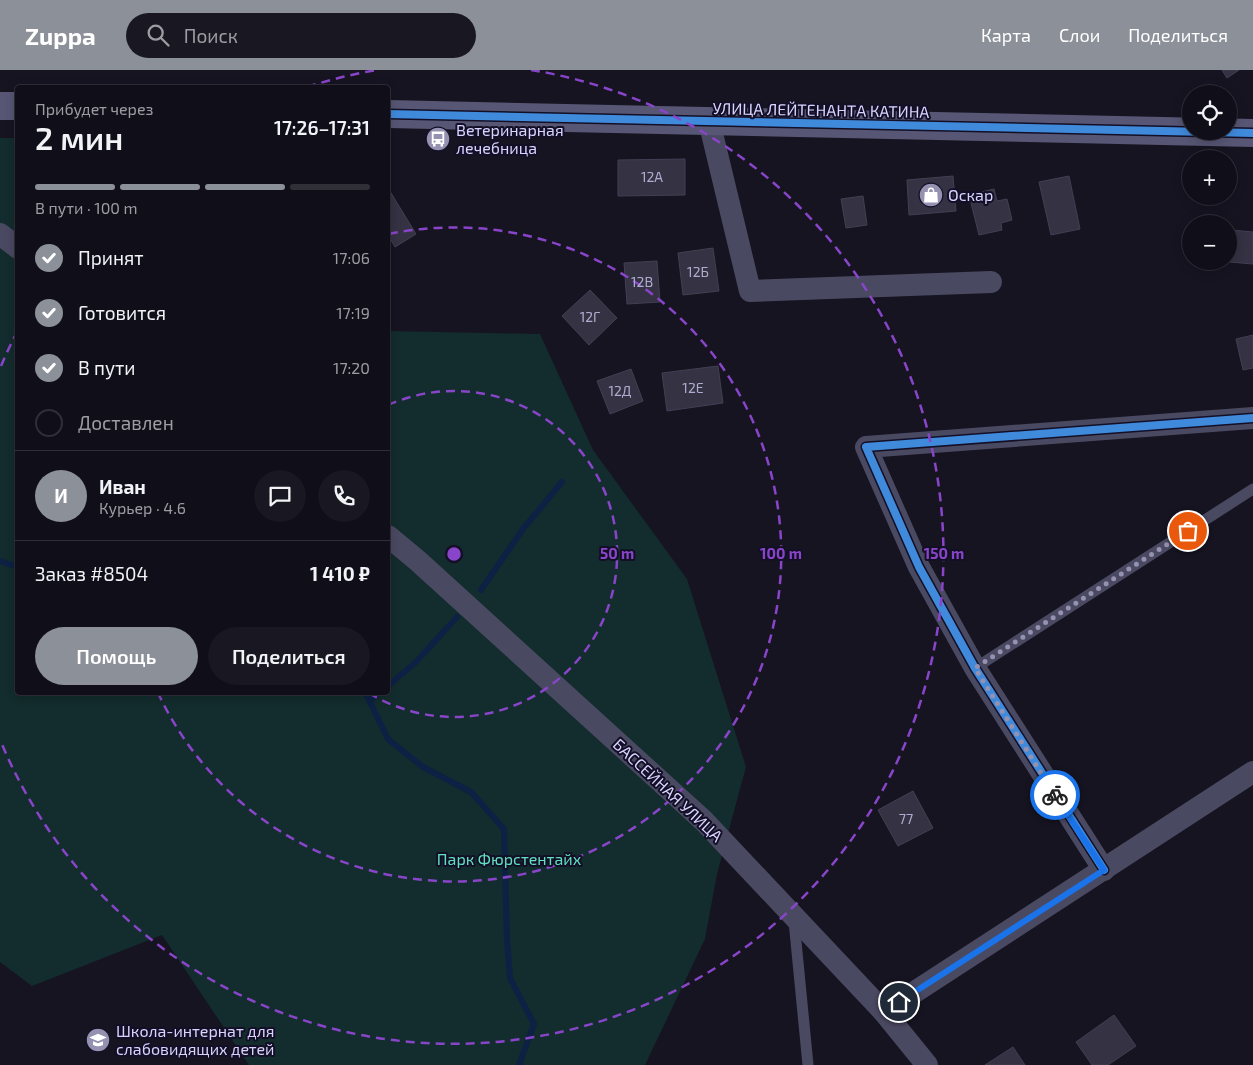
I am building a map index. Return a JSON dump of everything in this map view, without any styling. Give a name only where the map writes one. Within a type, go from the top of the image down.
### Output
[{"type":"street","points":[[0,106],[15,106]]},
{"type":"street","name":"УЛИЦА ЛЕЙТЕНАНТА КАТИНА","points":[[390,114],[1253,133]]},
{"type":"street","points":[[708,121],[750,291],[991,282]]},
{"type":"street","points":[[0,234],[15,246]]},
{"type":"street","points":[[1104,870],[975,668],[919,567],[866,447],[1253,418]]},
{"type":"street","name":"БАССЕЙНАЯ УЛИЦА","points":[[390,538],[704,821],[884,1012],[926,1065]]},
{"type":"street","points":[[884,1012],[1253,772]]},
{"type":"lane","points":[[975,668],[1253,489]]},
{"type":"lane","points":[[794,917],[808,1065]]},
{"type":"green space","name":"Парк Фюрстентайх","points":[[0,138],[15,138],[15,695],[390,695],[390,331],[540,334],[593,450],[687,579],[746,767],[717,874],[705,939],[645,1065],[249,1065],[162,935],[32,986],[0,962]]},
{"type":"building","points":[[1222,70],[1239,70],[1227,78]]},
{"type":"building","points":[[685,159],[685,195],[618,196],[618,160]]},
{"type":"building","name":"Оскар","points":[[953,176],[956,211],[909,215],[907,180]]},
{"type":"building","points":[[1069,176],[1080,229],[1051,235],[1039,182]]},
{"type":"building","points":[[994,189],[997,201],[1007,199],[1012,220],[1001,223],[1002,230],[979,235],[969,195]]},
{"type":"building","points":[[390,191],[416,234],[395,247],[390,238]]},
{"type":"building","points":[[863,196],[867,225],[846,228],[841,199]]},
{"type":"building","points":[[1237,230],[1253,232],[1253,264],[1237,263]]},
{"type":"building","points":[[713,248],[719,291],[683,295],[678,253]]},
{"type":"building","points":[[657,261],[660,302],[627,304],[624,263]]},
{"type":"building","points":[[590,290],[617,318],[589,345],[562,316]]},
{"type":"building","points":[[1253,335],[1253,368],[1243,370],[1236,339]]},
{"type":"building","points":[[718,366],[723,403],[667,411],[662,373]]},
{"type":"building","points":[[631,369],[643,401],[610,414],[597,381]]},
{"type":"building","points":[[913,791],[933,828],[898,846],[878,810]]},
{"type":"building","points":[[1114,1015],[1136,1046],[1108,1065],[1092,1065],[1076,1042]]},
{"type":"building","points":[[1013,1047],[1025,1065],[985,1065]]},
{"type":"waterway","points":[[481,590],[523,529],[562,482]]},
{"type":"waterway","points":[[0,561],[15,566]]},
{"type":"waterway","points":[[390,684],[416,662],[457,617]]},
{"type":"waterway","points":[[366,695],[388,739],[423,767],[471,792],[504,829],[510,978],[534,1024],[519,1065]]},
{"type":"waterway","points":[[370,701],[377,695]]},
{"type":"cycle path","points":[[390,114],[1253,133]]},
{"type":"cycle path","points":[[1104,870],[975,668],[919,567],[866,447],[1253,418]]},
{"type":"way so far","points":[[1055,795],[975,668],[1188,531]]},
{"type":"place","name":"Ветеринарная лечебница","points":[[438,139]]},
{"type":"place","name":"Оскар","points":[[931,195]]},
{"type":"place","name":"Школа-интернат для слабовидящих детей","points":[[98,1040]]},
{"type":"route","points":[[899,1002],[1104,870],[1055,795]]}]
